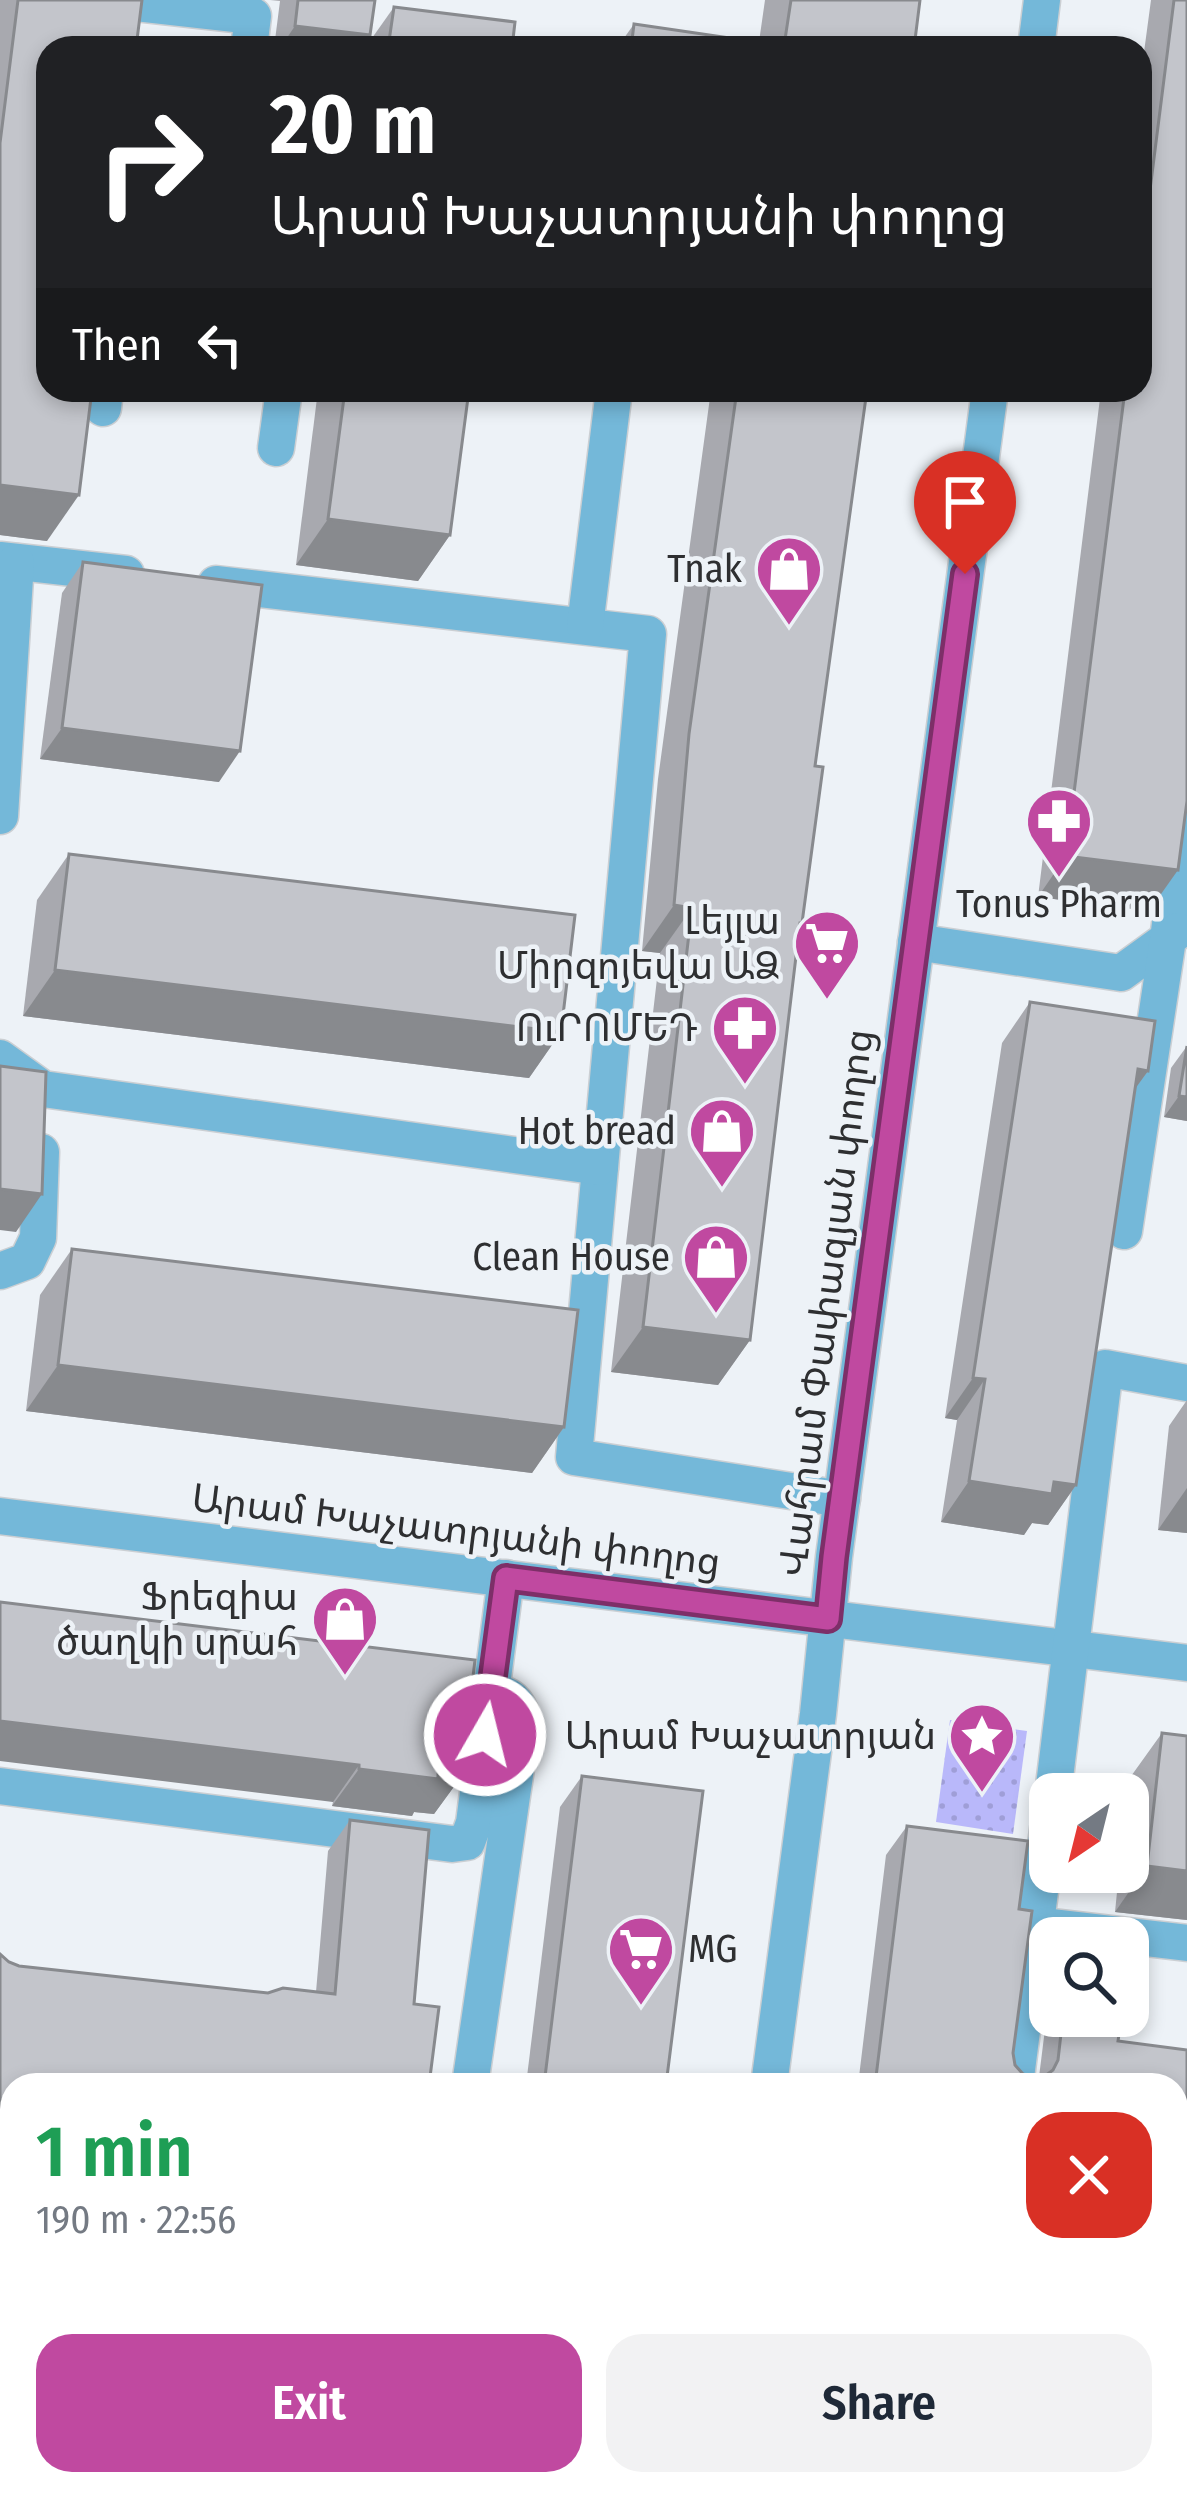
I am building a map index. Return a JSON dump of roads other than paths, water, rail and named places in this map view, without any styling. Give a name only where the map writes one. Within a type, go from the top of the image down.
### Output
[{"type":"street","points":[[1038,36],[1042,0]]},
{"type":"street","points":[[128,10],[253,16],[250,36]]},
{"type":"street","points":[[276,448],[282,402]]},
{"type":"street","points":[[585,626],[613,402]]},
{"type":"street","name":"Վահրամ Փափազյան փողոց","points":[[772,2073],[842,1499],[988,402]]},
{"type":"street","points":[[0,816],[8,561],[648,634],[574,1457],[842,1499]]},
{"type":"street","points":[[1124,1231],[1177,931],[1187,800]]},
{"type":"street","points":[[916,942],[1121,973],[1177,931]]},
{"type":"street","points":[[0,1058],[43,1089],[600,1167]]},
{"type":"street","points":[[0,1271],[27,1261],[38,1238],[43,1089]]},
{"type":"street","points":[[1055,1773],[1105,1368],[1187,1383]]},
{"type":"street","name":"Արամ Խաչատրյանի փողոց","points":[[0,1516],[1187,1663]]},
{"type":"street","points":[[0,1786],[452,1844],[467,1841],[474,1823],[506,1578]]},
{"type":"street","points":[[472,2073],[523,1720],[508,1694],[491,1691]]},
{"type":"street","points":[[1149,1938],[1187,1943]]},
{"type":"street","points":[[1017,2073],[1029,1978]]},
{"type":"place","name":"Tnak","points":[[789,628]]},
{"type":"place","name":"Tonus Pharm","points":[[1059,880]]},
{"type":"place","name":"Լեյլա Միրզոյեվա ԱՁ","points":[[827,1002]]},
{"type":"place","name":"ՈւՐՈՄԵԴ","points":[[745,1087]]},
{"type":"place","name":"Hot bread","points":[[722,1190]]},
{"type":"place","name":"Clean House","points":[[716,1316]]},
{"type":"place","name":"Ֆրեզիա ծաղկի սրահ","points":[[345,1678]]},
{"type":"place","name":"Արամ Խաչատրյան","points":[[982,1795]]},
{"type":"place","name":"MG","points":[[641,2008]]}]
